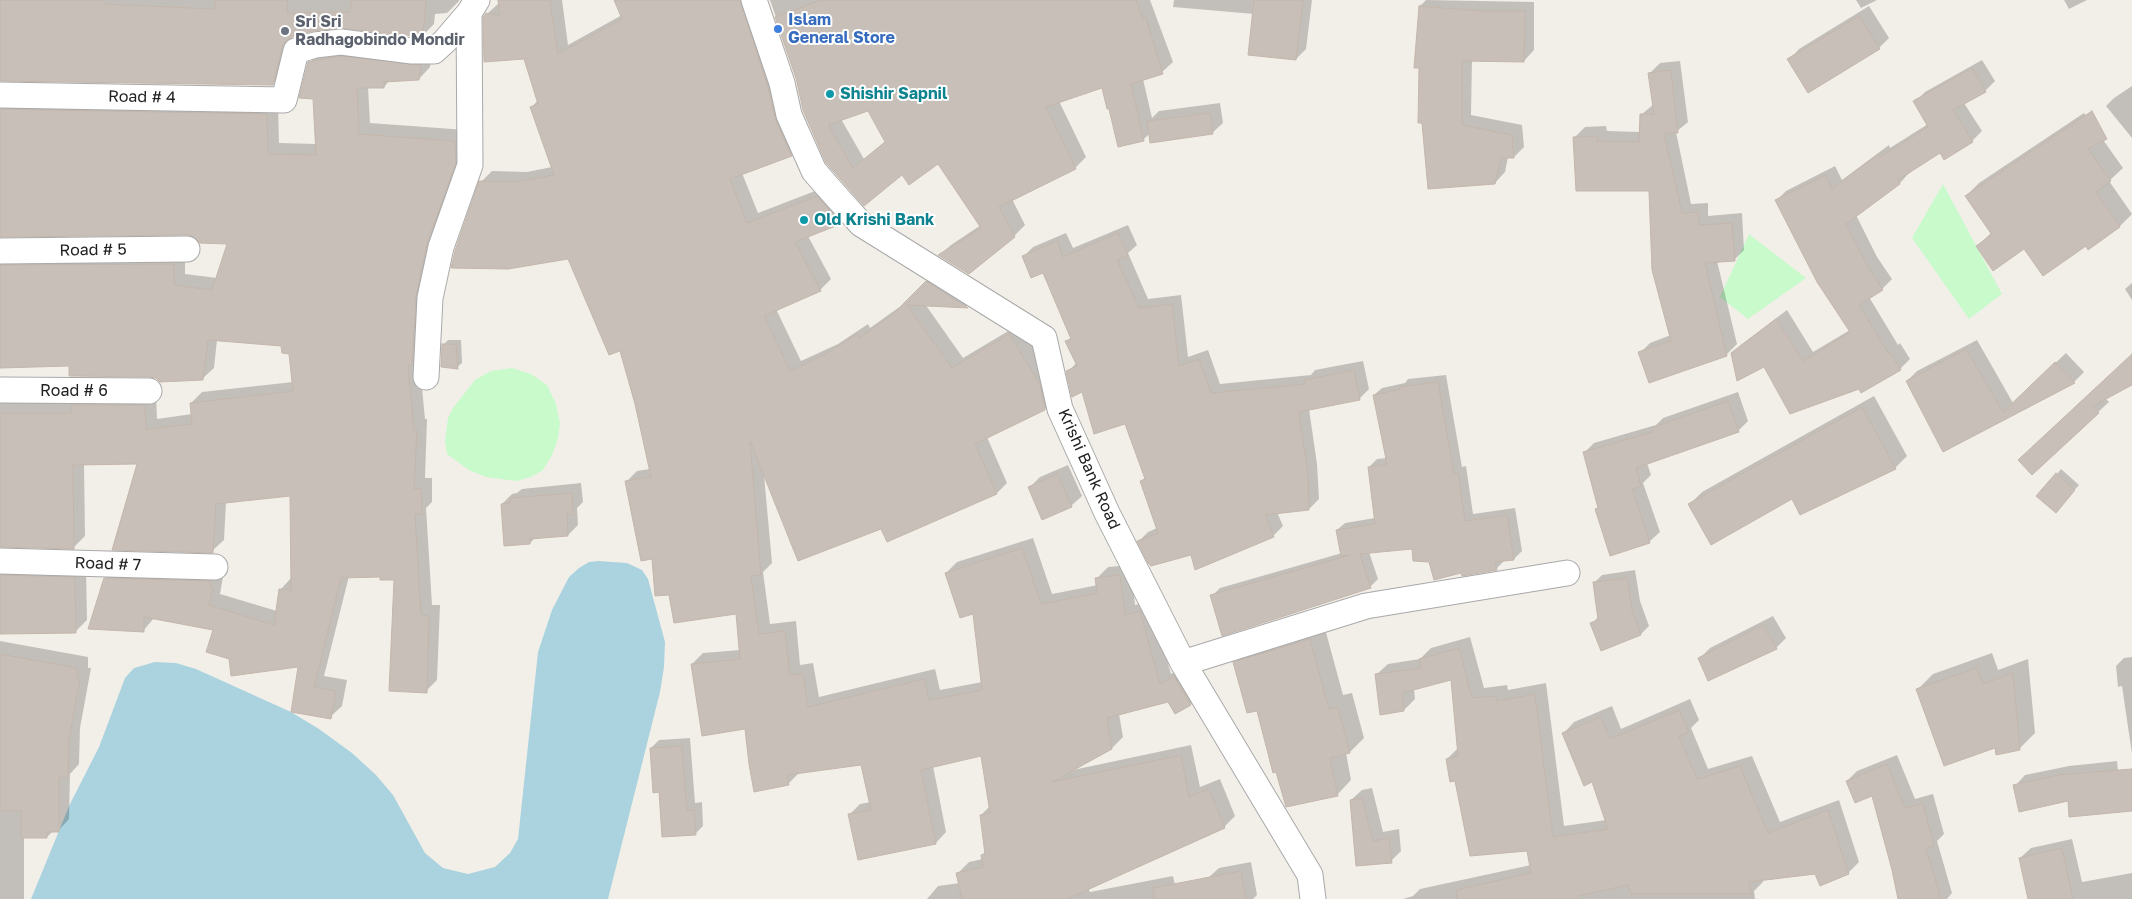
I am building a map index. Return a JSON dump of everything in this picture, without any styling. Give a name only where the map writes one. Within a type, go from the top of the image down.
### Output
[{"type":"street","name":"Krishi Bank Road","points":[[760,2],[789,115],[814,171],[861,224],[1044,338],[1060,409],[1107,513],[1183,663],[1310,875],[1313,899]]},
{"type":"street","points":[[426,377],[430,298],[441,247],[470,165],[473,6]]},
{"type":"street","name":"Road # 4","points":[[0,95],[284,100],[296,50],[315,44],[341,42],[412,51],[434,51],[445,41],[473,6]]},
{"type":"street","name":"Road # 5","points":[[0,251],[186,249]]},
{"type":"street","name":"Road # 6","points":[[0,390],[149,392]]},
{"type":"street","name":"Road # 7","points":[[0,561],[215,566]]},
{"type":"street","points":[[1183,663],[1366,606],[1567,573]]},
{"type":"green space","points":[[1943,184],[2002,294],[1969,319],[1912,238]]},
{"type":"green space","points":[[1749,234],[1806,278],[1748,319],[1720,297]]},
{"type":"green space","points":[[512,368],[531,374],[547,385],[556,404],[560,423],[558,439],[552,455],[543,470],[531,477],[516,481],[486,477],[469,470],[447,454],[445,441],[448,418],[453,408],[475,380],[491,371]]},
{"type":"water","points":[[589,562],[627,563],[642,570],[648,579],[665,642],[660,692],[608,899],[31,899],[70,804],[99,747],[125,678],[134,668],[155,662],[176,663],[196,669],[291,712],[319,729],[352,753],[376,775],[393,795],[425,853],[443,868],[468,874],[495,867],[510,853],[518,839],[538,652],[552,610],[569,577]]},
{"type":"building","points":[[0,0],[104,0],[104,4],[215,9],[215,0],[287,0],[287,13],[350,12],[351,0],[426,0],[423,37],[340,28],[313,31],[291,37],[282,48],[273,85],[0,81]]},
{"type":"building","points":[[498,0],[550,0],[558,54],[622,19],[614,0],[740,0],[768,87],[776,121],[792,156],[730,179],[747,223],[817,196],[841,224],[795,242],[821,291],[764,316],[790,371],[826,354],[857,334],[859,338],[893,314],[926,281],[968,308],[907,305],[952,368],[1009,334],[1040,384],[1045,410],[975,444],[997,494],[887,542],[881,529],[798,561],[750,441],[761,575],[751,576],[759,634],[785,631],[790,675],[803,674],[808,707],[924,679],[929,700],[982,690],[973,614],[960,618],[945,573],[1022,548],[1041,604],[1097,593],[1095,578],[1120,575],[1125,615],[1140,611],[1160,684],[1174,676],[1191,705],[1175,714],[1168,702],[1107,718],[1112,749],[1052,782],[1181,755],[1189,797],[1209,789],[1225,828],[1067,899],[962,899],[956,873],[983,867],[981,855],[985,854],[980,815],[990,813],[981,756],[921,770],[936,844],[858,860],[848,814],[871,810],[861,765],[787,775],[789,785],[754,792],[745,729],[702,736],[691,664],[740,659],[736,614],[674,623],[669,595],[655,596],[652,559],[641,561],[625,481],[651,477],[635,404],[620,351],[609,355],[568,259],[508,269],[451,268],[479,181],[515,182],[554,175],[530,107],[538,104],[524,59],[484,62],[483,17],[486,13],[500,16]]},
{"type":"building","points":[[821,0],[1136,0],[1143,19],[1146,18],[1163,74],[1131,84],[1144,141],[1118,147],[1102,88],[1046,107],[1076,169],[999,207],[1015,237],[969,274],[938,255],[981,228],[938,164],[909,185],[902,175],[864,206],[826,163],[803,110],[796,78],[775,17]],"holes":[[[868,111],[885,142],[853,168],[828,125]]]},
{"type":"building","points":[[1254,0],[1303,0],[1296,60],[1248,55]]},
{"type":"building","points":[[1419,6],[1483,11],[1525,11],[1524,62],[1462,61],[1462,125],[1512,135],[1514,158],[1501,158],[1495,184],[1428,189],[1422,123],[1418,123],[1419,68],[1414,68]]},
{"type":"building","points":[[1859,16],[1880,49],[1808,93],[1787,59]]},
{"type":"building","points":[[341,56],[421,65],[419,80],[384,82],[384,88],[357,88],[359,134],[455,141],[456,163],[427,244],[416,297],[412,365],[408,365],[414,430],[417,430],[414,489],[421,488],[422,514],[415,514],[421,615],[429,616],[427,693],[389,691],[394,580],[380,580],[380,577],[341,578],[314,687],[336,691],[331,719],[291,712],[298,667],[231,676],[229,659],[206,652],[213,630],[144,617],[144,632],[88,629],[104,578],[211,581],[210,588],[213,588],[209,605],[274,625],[279,589],[291,590],[290,496],[216,504],[213,553],[112,550],[137,464],[73,465],[74,549],[0,547],[0,413],[72,413],[71,405],[145,405],[146,429],[192,424],[190,403],[293,391],[289,354],[282,353],[281,346],[208,340],[203,380],[160,382],[156,378],[149,377],[69,376],[69,366],[0,368],[0,265],[174,264],[174,285],[212,290],[227,244],[200,243],[194,237],[187,235],[0,237],[0,109],[267,114],[268,154],[316,155],[313,99],[299,98],[308,62]]},
{"type":"building","points":[[1972,68],[1986,92],[1953,110],[1973,142],[1944,160],[1940,153],[1898,180],[1900,184],[1846,224],[1868,267],[1883,290],[1859,305],[1888,353],[1890,352],[1901,370],[1861,393],[1859,389],[1790,414],[1764,367],[1737,381],[1731,353],[1776,319],[1803,361],[1850,332],[1817,282],[1775,200],[1825,175],[1832,189],[1878,154],[1880,157],[1928,127],[1913,101]]},
{"type":"building","points":[[1671,70],[1678,133],[1664,133],[1682,213],[1698,212],[1699,225],[1732,223],[1735,261],[1705,263],[1727,356],[1649,383],[1638,352],[1671,341],[1652,270],[1649,191],[1576,191],[1573,137],[1597,136],[1597,141],[1639,142],[1640,114],[1654,114],[1648,73]]},
{"type":"building","points":[[2092,111],[2107,139],[2088,149],[2111,181],[2096,192],[2120,227],[2088,250],[2086,246],[2043,276],[2024,249],[1993,271],[1976,246],[1992,235],[1965,196]]},
{"type":"building","points":[[1210,113],[1213,134],[1150,143],[1147,121]]},
{"type":"building","points":[[1118,233],[1128,255],[1117,260],[1139,308],[1172,304],[1179,366],[1199,359],[1211,393],[1305,384],[1304,380],[1354,370],[1360,400],[1299,412],[1308,474],[1309,510],[1265,515],[1274,537],[1195,570],[1191,555],[1151,566],[1148,563],[1137,541],[1158,533],[1140,481],[1145,479],[1125,424],[1094,434],[1082,392],[1072,397],[1066,371],[1077,366],[1065,341],[1071,339],[1043,273],[1031,278],[1022,256],[1057,241],[1063,257]]},
{"type":"building","points":[[442,344],[456,344],[458,369],[441,367]]},
{"type":"building","points":[[1966,349],[2003,412],[2055,362],[2075,383],[1943,452],[1906,381]]},
{"type":"building","points":[[2132,354],[2132,385],[2093,406],[2099,413],[2032,475],[2018,460]]},
{"type":"building","points":[[1438,382],[1454,474],[1458,473],[1465,521],[1507,515],[1514,560],[1495,562],[1497,570],[1462,576],[1461,573],[1434,580],[1429,562],[1413,561],[1412,549],[1360,554],[1371,588],[1222,636],[1210,595],[1350,555],[1341,556],[1336,530],[1375,524],[1368,467],[1387,464],[1373,395],[1400,389],[1399,387]]},
{"type":"building","points":[[1728,401],[1739,432],[1636,468],[1641,487],[1632,489],[1650,543],[1610,556],[1595,509],[1598,508],[1583,452],[1653,432],[1651,428]]},
{"type":"building","points":[[1862,407],[1896,469],[1800,515],[1792,499],[1711,545],[1688,504]]},
{"type":"building","points":[[2056,473],[2075,490],[2056,513],[2036,496]]},
{"type":"building","points":[[1057,474],[1072,507],[1042,520],[1028,487]]},
{"type":"building","points":[[572,493],[573,514],[567,514],[568,536],[530,539],[530,544],[504,546],[501,504],[510,503],[510,498]]},
{"type":"building","points":[[0,575],[75,577],[76,633],[0,634]]},
{"type":"building","points":[[1627,578],[1632,610],[1641,635],[1601,651],[1590,623],[1598,620],[1593,582]]},
{"type":"building","points":[[1763,625],[1777,649],[1708,681],[1698,658]]},
{"type":"building","points":[[1310,639],[1329,709],[1338,707],[1350,753],[1330,758],[1338,796],[1286,807],[1276,772],[1273,773],[1257,711],[1247,713],[1233,662]]},
{"type":"building","points":[[1459,648],[1472,698],[1496,696],[1497,701],[1535,694],[1553,837],[1608,829],[1592,782],[1584,786],[1562,733],[1601,717],[1610,739],[1679,710],[1689,732],[1679,736],[1697,779],[1740,766],[1768,833],[1828,810],[1849,874],[1820,886],[1815,874],[1749,882],[1752,894],[1631,894],[1628,885],[1578,896],[1578,899],[1457,899],[1456,890],[1531,873],[1527,851],[1470,856],[1455,781],[1450,782],[1446,759],[1458,756],[1451,680],[1402,693],[1404,711],[1380,715],[1375,674],[1421,668],[1419,659]]},
{"type":"building","points":[[0,654],[77,668],[77,679],[80,679],[69,741],[68,777],[59,777],[59,832],[47,832],[47,838],[21,838],[21,811],[0,811]]},
{"type":"building","points":[[1977,668],[1983,684],[2013,673],[2020,750],[1996,755],[1995,748],[1944,766],[1916,689]]},
{"type":"building","points":[[682,746],[687,810],[694,810],[696,835],[662,837],[659,792],[653,793],[650,748]]},
{"type":"building","points":[[1887,764],[1905,808],[1923,803],[1934,846],[1926,848],[1941,899],[1898,899],[1872,796],[1855,803],[1846,781]]},
{"type":"building","points":[[2132,769],[2132,811],[2069,817],[2068,801],[2019,812],[2013,785],[2058,775]]},
{"type":"building","points":[[1362,798],[1373,841],[1389,838],[1392,863],[1356,866],[1350,800]]},
{"type":"building","points":[[2062,848],[2073,899],[2028,899],[2019,858]]},
{"type":"building","points":[[1241,871],[1246,899],[1154,899],[1153,888]]},
{"type":"place","name":"Islam General Store","points":[[778,29]]},
{"type":"place","name":"Sri Sri Radhagobindo Mondir","points":[[285,31]]},
{"type":"place","name":"Shishir Sapnil","points":[[830,94]]},
{"type":"place","name":"Old Krishi Bank","points":[[804,220]]}]
